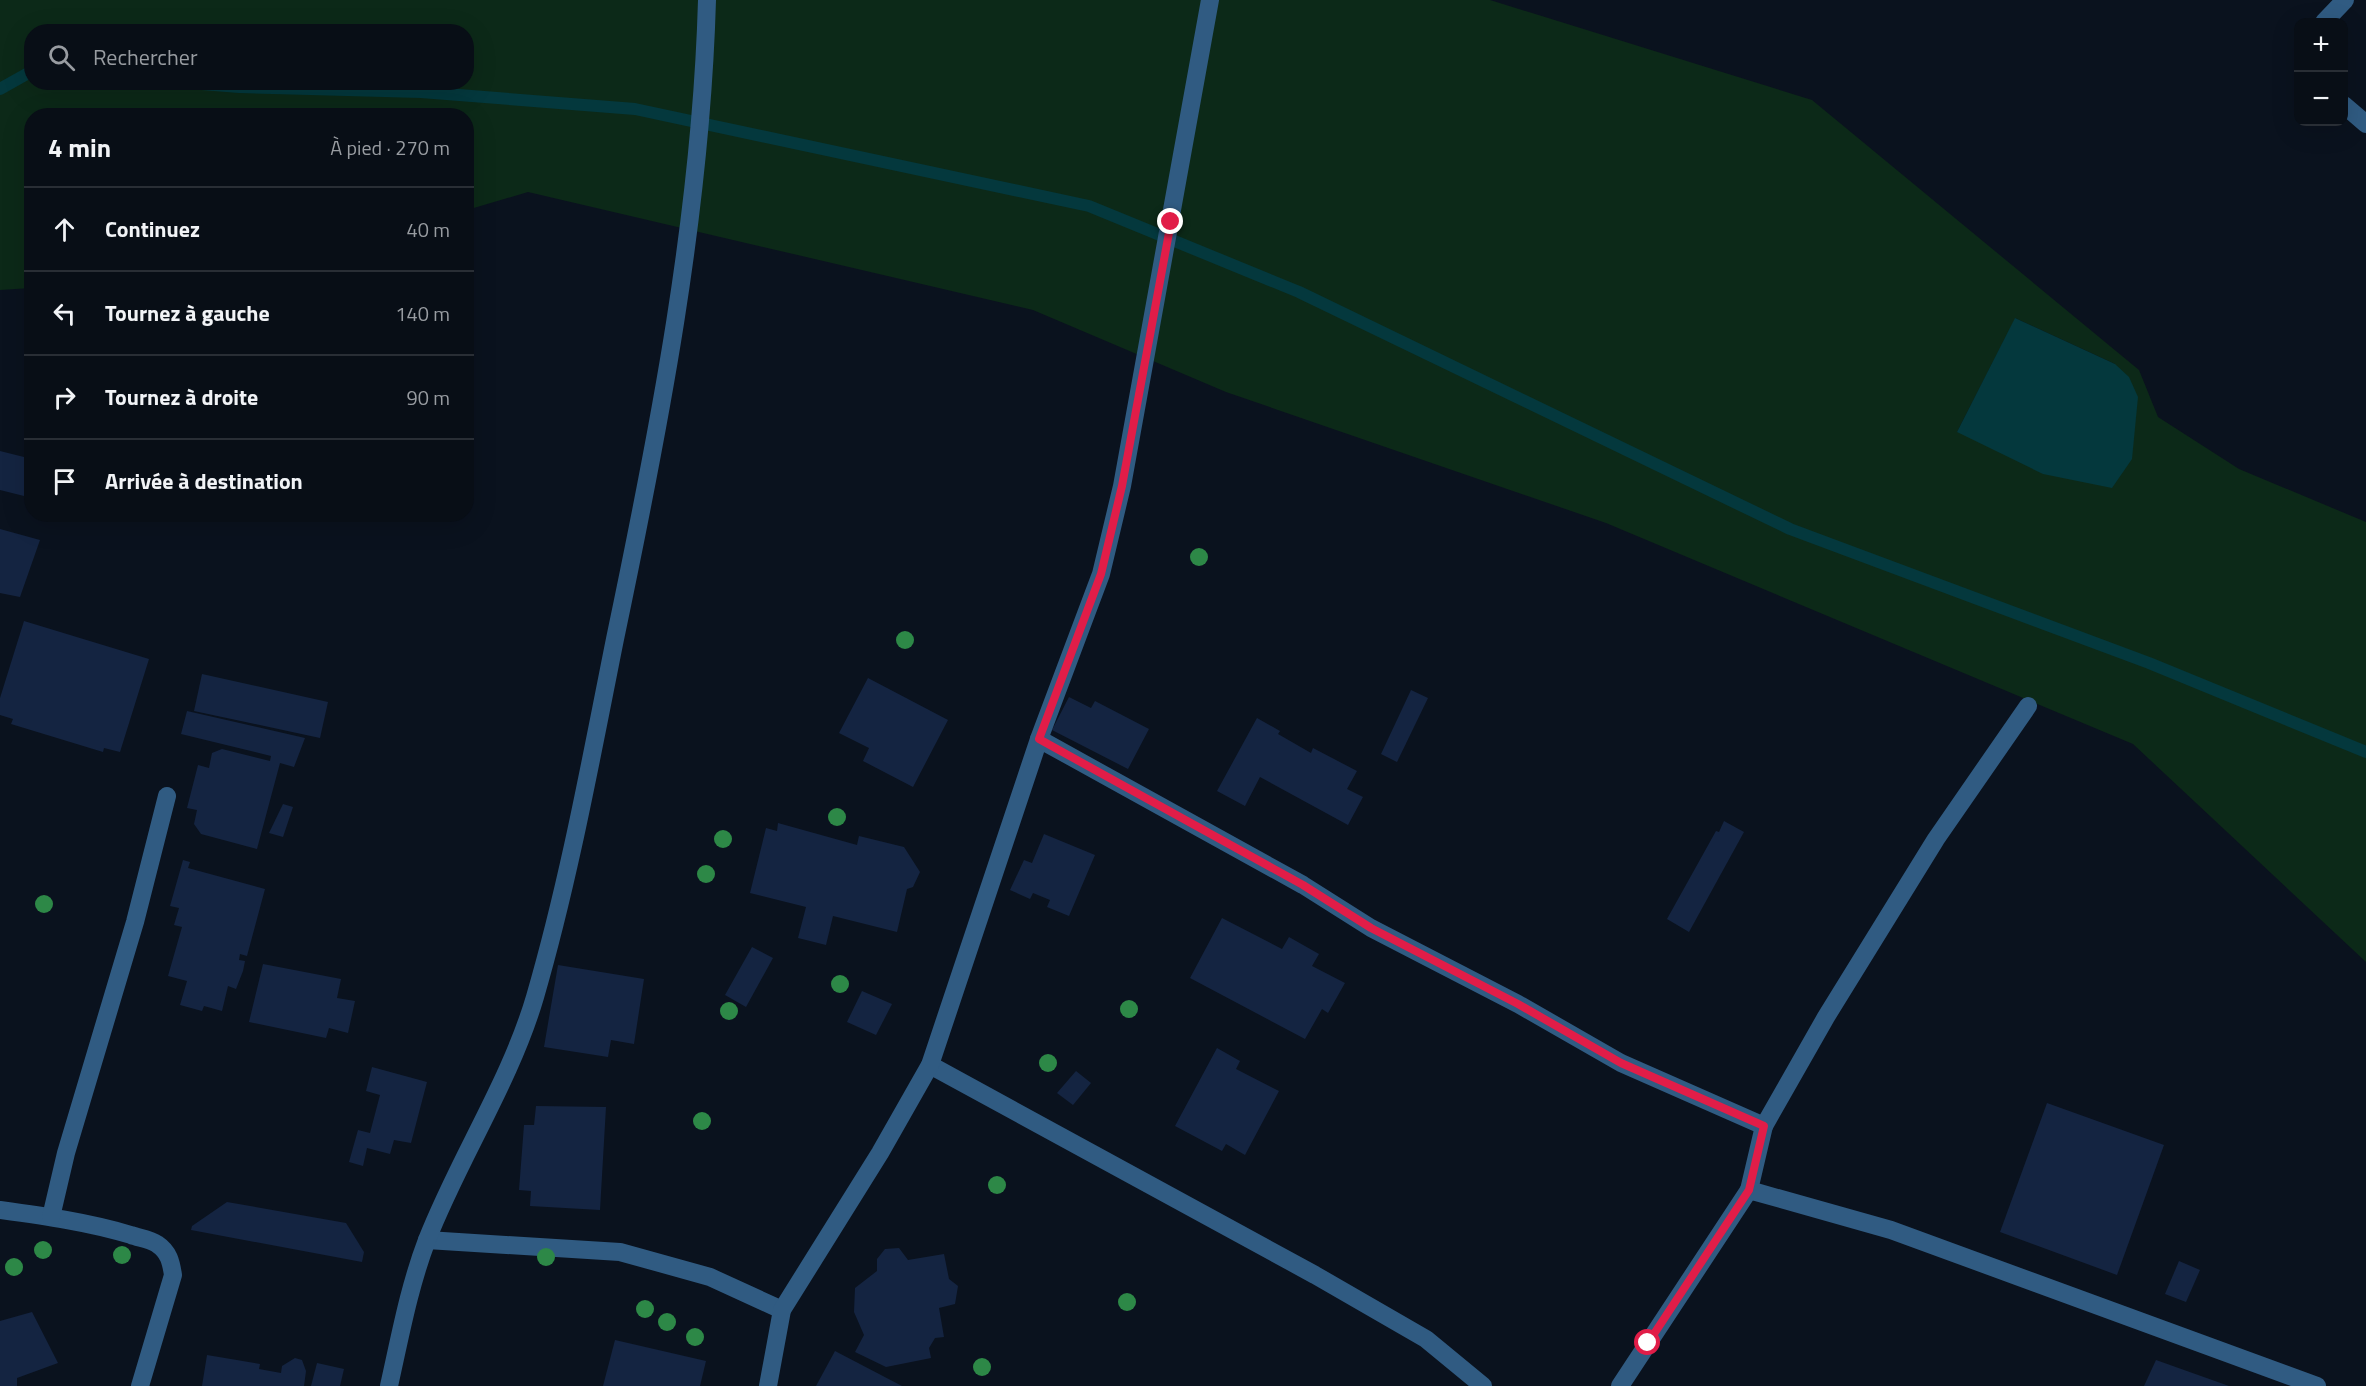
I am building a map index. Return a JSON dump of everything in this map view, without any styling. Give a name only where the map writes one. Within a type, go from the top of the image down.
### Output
[{"type":"street","points":[[389,1386],[415,1277],[427,1240],[512,1059],[534,999],[561,890],[658,433],[705,88],[707,0]]},
{"type":"street","points":[[768,1386],[782,1310],[880,1153],[930,1065],[1039,739],[1101,574],[1119,497],[1210,0]]},
{"type":"street","points":[[2328,18],[2345,0]]},
{"type":"street","points":[[2348,109],[2366,124]]},
{"type":"street","points":[[1620,1386],[1749,1190],[1764,1126],[1826,1017],[1936,838],[2028,706]]},
{"type":"street","points":[[1039,739],[1303,885],[1371,928],[1518,1004],[1621,1063],[1764,1126]]},
{"type":"street","points":[[51,1217],[66,1153],[135,922],[167,796]]},
{"type":"street","points":[[930,1065],[1406,1327],[1426,1339],[1483,1386]]},
{"type":"street","points":[[1749,1190],[1891,1230],[2318,1386]]},
{"type":"street","points":[[0,1210],[51,1217],[156,1243],[171,1259],[173,1275],[140,1386]]},
{"type":"street","points":[[427,1240],[620,1252],[710,1277],[782,1310]]},
{"type":"shaded area","points":[[0,0],[1490,0],[1812,100],[2139,370],[2158,417],[2239,469],[2366,522],[2366,962],[2133,744],[1606,523],[1226,392],[1033,310],[528,192],[474,208],[474,108],[24,108],[24,288],[0,290]],"holes":[[[2015,318],[2115,364],[1957,432]]]},
{"type":"shaded area","points":[[2015,318],[2115,364],[2129,377],[2138,397],[2132,459],[2112,488],[2043,474],[1957,432]]},
{"type":"building","points":[[0,451],[24,457],[24,496],[0,490]]},
{"type":"building","points":[[0,529],[40,540],[20,597],[0,593]]},
{"type":"building","points":[[24,621],[149,659],[120,752],[104,748],[103,752],[11,724],[13,719],[0,715],[0,698]]},
{"type":"building","points":[[202,674],[328,702],[320,738],[194,711]]},
{"type":"building","points":[[868,678],[948,720],[913,787],[863,761],[869,748],[839,733]]},
{"type":"building","points":[[1411,690],[1428,698],[1397,762],[1381,754]]},
{"type":"building","points":[[1069,697],[1091,708],[1095,701],[1149,729],[1128,769],[1052,730]]},
{"type":"building","points":[[187,711],[305,738],[294,767],[280,763],[257,849],[201,834],[194,824],[197,810],[187,808],[198,765],[209,768],[212,753],[222,749],[270,761],[271,756],[181,734]]},
{"type":"building","points":[[1257,718],[1280,731],[1278,734],[1311,753],[1313,748],[1357,771],[1347,789],[1363,797],[1348,825],[1260,777],[1245,806],[1217,791]]},
{"type":"building","points":[[283,804],[293,807],[283,837],[269,833]]},
{"type":"building","points":[[1724,821],[1744,832],[1689,932],[1667,919],[1716,831],[1719,832]]},
{"type":"building","points":[[778,823],[857,845],[859,836],[904,847],[920,872],[913,887],[907,889],[897,932],[833,916],[826,945],[798,938],[806,907],[750,893],[766,828],[777,831]]},
{"type":"building","points":[[1044,834],[1095,855],[1069,916],[1047,907],[1050,900],[1033,893],[1030,899],[1010,890],[1024,860],[1032,863]]},
{"type":"building","points":[[183,860],[190,862],[188,868],[265,889],[247,956],[240,954],[239,960],[245,961],[243,971],[236,989],[228,986],[222,1011],[204,1006],[202,1011],[180,1005],[187,981],[168,976],[182,927],[174,925],[179,908],[170,906]]},
{"type":"building","points":[[1222,918],[1282,949],[1289,937],[1319,954],[1312,966],[1345,983],[1328,1013],[1322,1009],[1305,1039],[1190,978]]},
{"type":"building","points":[[752,947],[773,958],[746,1007],[725,995]]},
{"type":"building","points":[[263,964],[341,979],[337,998],[355,1001],[348,1033],[329,1028],[326,1038],[249,1022]]},
{"type":"building","points":[[558,965],[644,979],[634,1044],[611,1040],[608,1057],[544,1047]]},
{"type":"building","points":[[862,991],[892,1004],[876,1035],[847,1022]]},
{"type":"building","points":[[1217,1048],[1240,1061],[1236,1069],[1279,1091],[1245,1155],[1226,1144],[1222,1151],[1175,1126]]},
{"type":"building","points":[[372,1067],[427,1082],[411,1143],[394,1140],[390,1154],[367,1148],[363,1166],[349,1162],[358,1130],[370,1133],[380,1095],[366,1091]]},
{"type":"building","points":[[1076,1071],[1091,1083],[1073,1105],[1057,1093]]},
{"type":"building","points":[[2047,1103],[2164,1145],[2117,1275],[2000,1232]]},
{"type":"building","points":[[536,1106],[606,1107],[600,1210],[530,1206],[531,1191],[519,1190],[524,1125],[534,1125]]},
{"type":"building","points":[[227,1202],[346,1223],[364,1252],[362,1262],[191,1230],[192,1226]]},
{"type":"building","points":[[899,1248],[908,1260],[944,1254],[949,1279],[958,1286],[955,1304],[939,1308],[944,1337],[935,1338],[929,1348],[931,1358],[886,1367],[855,1352],[864,1335],[854,1312],[855,1288],[877,1271],[877,1259],[885,1249]]},
{"type":"building","points":[[2179,1261],[2200,1270],[2186,1302],[2165,1294]]},
{"type":"building","points":[[32,1312],[58,1363],[17,1378],[17,1386],[0,1386],[0,1321]]},
{"type":"building","points":[[615,1340],[706,1361],[700,1386],[603,1386]]},
{"type":"building","points":[[835,1351],[902,1386],[816,1386]]},
{"type":"building","points":[[207,1355],[260,1364],[259,1369],[281,1373],[282,1366],[295,1358],[302,1360],[306,1371],[304,1386],[202,1386]]},
{"type":"building","points":[[2156,1360],[2229,1386],[2144,1386]]},
{"type":"building","points":[[317,1363],[344,1369],[340,1386],[311,1386]]},
{"type":"waterway","points":[[0,89],[24,76]]},
{"type":"waterway","points":[[348,90],[421,92],[635,109],[1089,206],[1299,292],[1790,529],[2149,663],[2366,752]]},
{"type":"route","points":[[1171,222],[1122,486],[1101,574],[1039,739],[1303,885],[1371,928],[1518,1004],[1621,1063],[1764,1126],[1749,1190],[1648,1343]]}]
